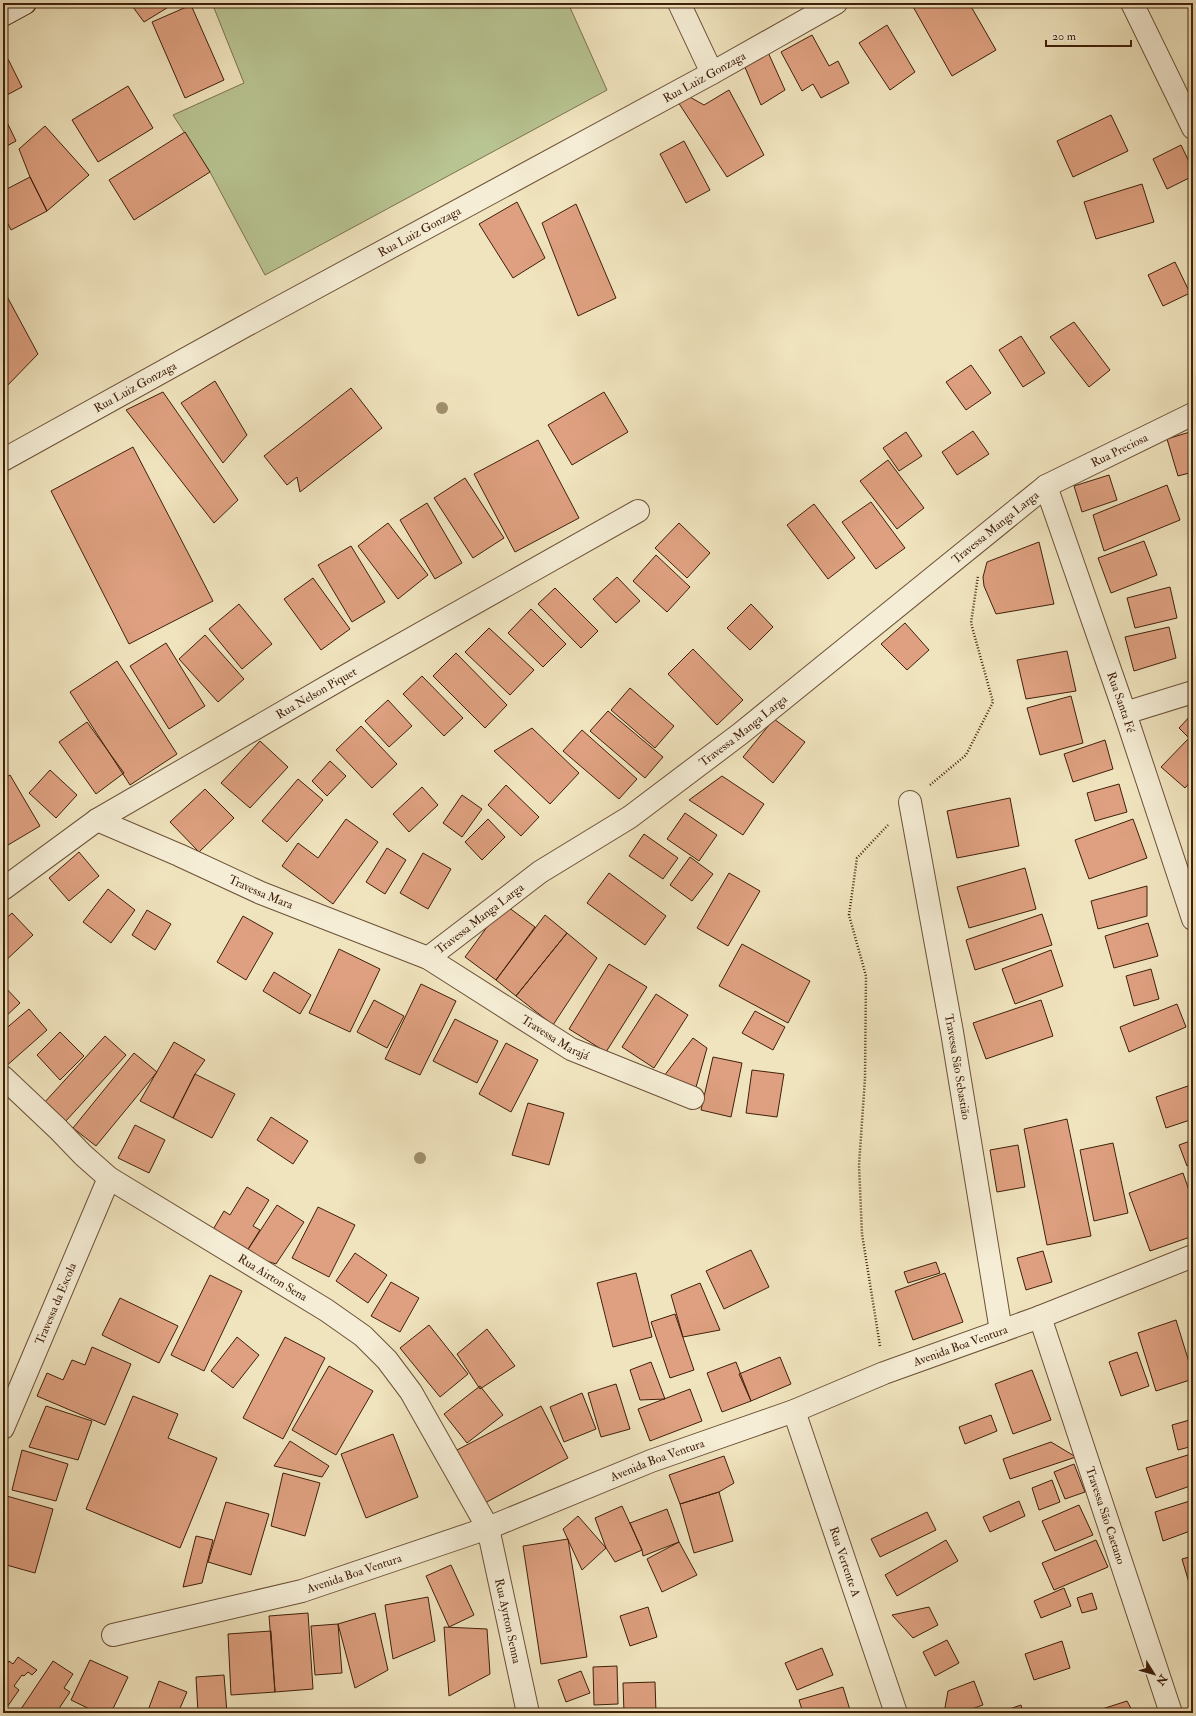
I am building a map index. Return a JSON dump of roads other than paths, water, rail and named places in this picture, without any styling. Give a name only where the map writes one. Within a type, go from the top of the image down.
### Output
[{"type":"street","points":[[3,15],[25,3]]},
{"type":"street","points":[[679,3],[712,73]]},
{"type":"street","name":"Rua Luiz Gonzaga","points":[[3,460],[245,326],[712,73],[836,3]]},
{"type":"street","points":[[1132,3],[1193,128]]},
{"type":"street","name":"Rua Preciosa","points":[[1046,486],[1193,414]]},
{"type":"street","name":"Travessa Manga Larga","points":[[428,958],[540,872],[630,817],[740,734],[1046,486]]},
{"type":"street","name":"Rua Santa Fé","points":[[1046,486],[1125,713],[1193,920]]},
{"type":"street","name":"Rua Nelson Piquet","points":[[3,889],[97,820],[349,674],[638,510]]},
{"type":"street","points":[[1125,713],[1193,692]]},
{"type":"street","name":"Travessa São Sebastião","points":[[910,802],[952,1032],[1001,1331]]},
{"type":"street","name":"Travessa Mara","points":[[97,820],[179,855],[261,893],[428,958]]},
{"type":"street","name":"Travessa Marajá","points":[[428,958],[572,1049],[693,1098]]},
{"type":"street","name":"Rua Airton Sena","points":[[3,1077],[83,1155],[109,1178],[326,1310],[363,1336],[387,1360],[411,1392],[488,1528]]},
{"type":"street","name":"Travessa da Escola","points":[[3,1428],[109,1178]]},
{"type":"street","name":"Avenida Boa Ventura","points":[[113,1636],[302,1591],[488,1528],[651,1461],[794,1411],[884,1373],[1040,1317],[1193,1256]]},
{"type":"street","name":"Travessa São Caetano","points":[[1040,1317],[1171,1713]]},
{"type":"street","name":"Rua Vertente A","points":[[794,1411],[896,1713]]},
{"type":"street","name":"Rua Ayrton Senna","points":[[488,1528],[528,1713]]}]
